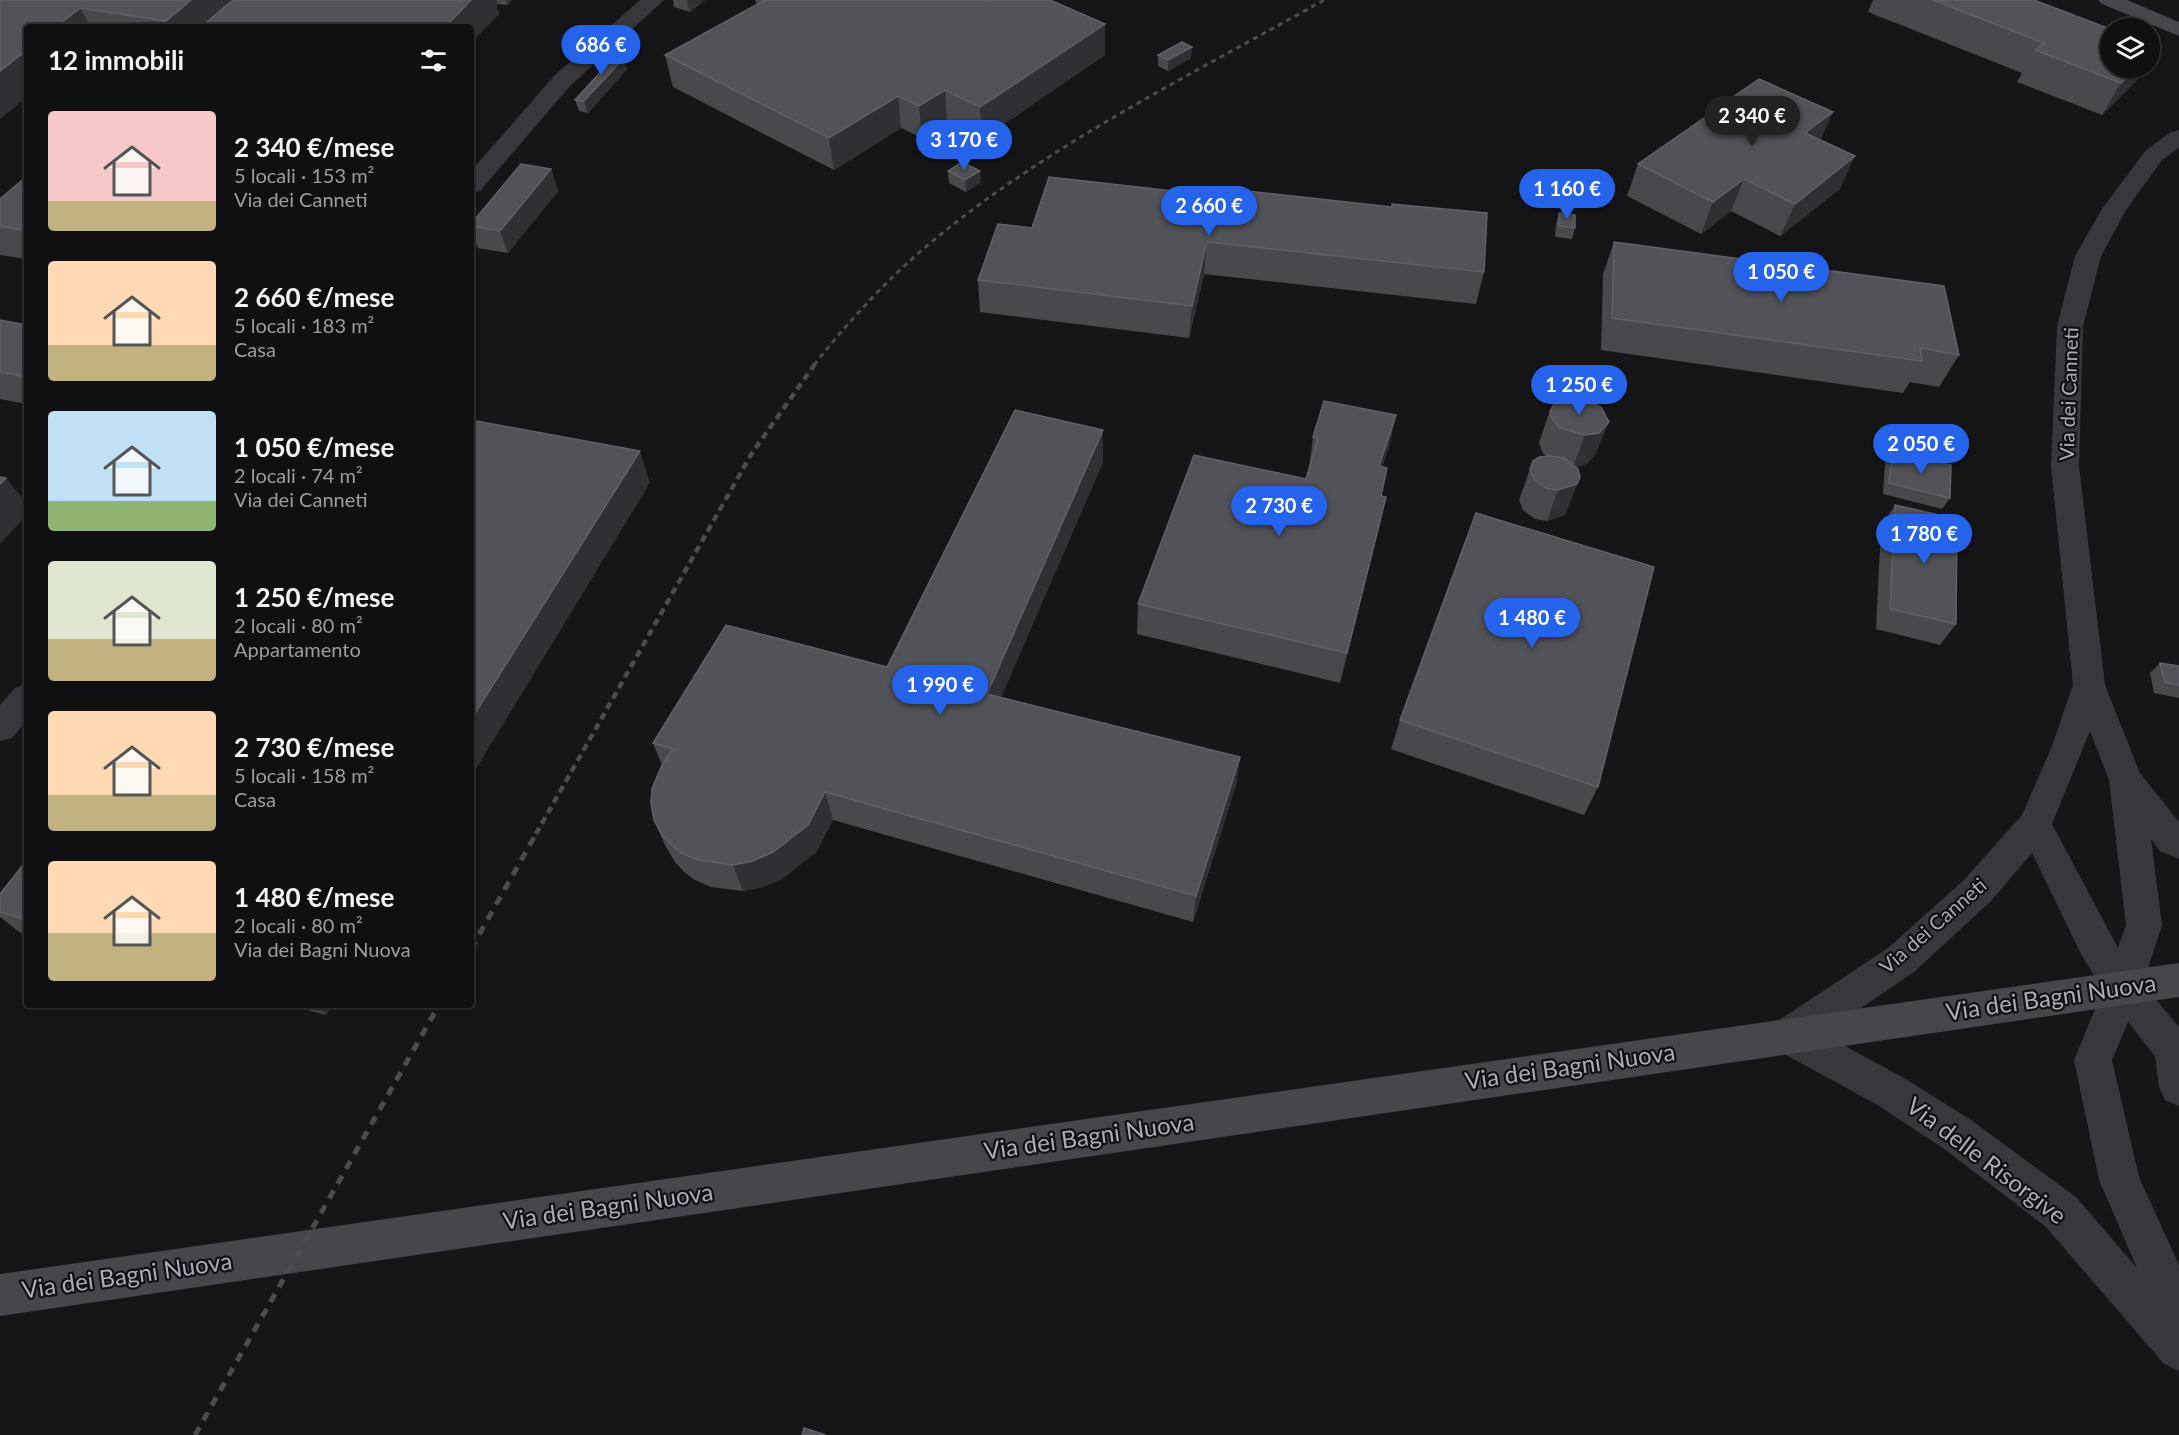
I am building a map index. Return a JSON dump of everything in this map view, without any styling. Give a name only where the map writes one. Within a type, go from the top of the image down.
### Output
[{"type":"street","points":[[474,183],[562,81],[653,0]]},
{"type":"street","points":[[2109,0],[2179,30]]},
{"type":"street","points":[[2141,12],[2179,22]]},
{"type":"street","name":"Via dei Canneti","points":[[2124,988],[2144,925],[2126,780],[2089,685],[2065,466],[2070,326],[2088,256],[2114,209],[2154,155],[2179,137]]},
{"type":"street","name":"Via dei Canneti","points":[[1789,1036],[1901,960],[1977,891],[2035,824],[2069,746],[2089,685]]},
{"type":"street","points":[[0,728],[24,700]]},
{"type":"street","name":"Via dei Canneti","points":[[2126,780],[2172,840],[2179,844]]},
{"type":"street","points":[[2035,824],[2094,942],[2124,988],[2173,1049],[2179,1088]]},
{"type":"street","name":"Via dei Bagni Nuova","points":[[0,1295],[2179,980]]},
{"type":"street","points":[[2124,988],[2093,1060],[2118,1179],[2179,1313]]},
{"type":"street","name":"Via delle Risorgive","points":[[1789,1036],[1890,1090],[1957,1134],[2061,1212],[2179,1349]]},
{"type":"building","points":[[0,0],[191,0],[166,21],[80,8],[60,24],[24,24],[24,52],[0,71]]},
{"type":"building","points":[[233,0],[471,0],[448,24],[205,24]]},
{"type":"building","points":[[765,0],[1050,0],[1105,24],[980,107],[945,90],[919,106],[898,96],[829,138],[665,55]]},
{"type":"building","points":[[1933,0],[2034,0],[2100,25],[2100,75],[2035,50],[2044,43]]},
{"type":"building","points":[[1182,42],[1192,47],[1168,60],[1158,55]]},
{"type":"building","points":[[608,55],[624,58],[584,101],[575,100],[607,65],[600,64]]},
{"type":"building","points":[[2108,78],[2126,78],[2121,83]]},
{"type":"building","points":[[1759,79],[1833,112],[1805,133],[1855,156],[1795,204],[1744,179],[1713,202],[1638,164],[1724,104],[1721,102],[1727,98],[1730,99]]},
{"type":"building","points":[[962,162],[980,171],[965,180],[948,171]]},
{"type":"building","points":[[521,164],[551,169],[500,231],[474,227],[474,220]]},
{"type":"building","points":[[1049,177],[1218,196],[1220,188],[1392,207],[1392,204],[1487,213],[1484,272],[1207,242],[1192,306],[978,280],[998,224],[1032,228]]},
{"type":"building","points":[[24,179],[24,230],[0,226],[0,199]]},
{"type":"building","points":[[1559,213],[1575,215],[1575,228],[1559,226]]},
{"type":"building","points":[[1614,242],[1944,286],[1959,355],[1920,348],[1922,361],[1612,318]]},
{"type":"building","points":[[0,320],[24,324],[24,376],[0,372]]},
{"type":"building","points":[[1565,397],[1579,397],[1601,407],[1609,422],[1599,433],[1585,435],[1560,428],[1553,420],[1550,411],[1556,401]]},
{"type":"building","points":[[1324,401],[1396,415],[1379,466],[1387,468],[1381,496],[1386,497],[1347,653],[1138,604],[1194,455],[1306,479],[1318,438],[1313,437]]},
{"type":"building","points":[[1015,410],[1103,430],[987,694],[1240,757],[1196,896],[825,792],[808,825],[773,852],[753,861],[733,865],[699,860],[683,854],[662,835],[654,820],[651,803],[652,789],[662,765],[673,749],[653,743],[726,625],[887,667]]},
{"type":"building","points":[[474,421],[640,451],[474,715]]},
{"type":"building","points":[[1892,452],[1951,465],[1950,498],[1889,483]]},
{"type":"building","points":[[1539,457],[1564,458],[1578,469],[1580,477],[1577,484],[1558,490],[1546,488],[1534,479],[1530,469],[1533,461]]},
{"type":"building","points":[[1895,505],[1957,519],[1956,624],[1890,609]]},
{"type":"building","points":[[1476,513],[1654,567],[1598,787],[1400,720]]},
{"type":"building","points":[[2160,663],[2179,666],[2179,685],[2165,682]]},
{"type":"building","points":[[24,864],[24,919],[0,912],[0,894]]},
{"type":"building","points":[[804,1428],[826,1435],[802,1435]]},
{"type":"railway","points":[[814,365],[889,280],[940,235],[984,201],[1030,169],[1176,81],[1324,0]]},
{"type":"railway","points":[[536,834],[752,453],[815,364]]},
{"type":"railway","points":[[474,944],[537,832]]},
{"type":"railway","points":[[195,1435],[437,1008]]}]
